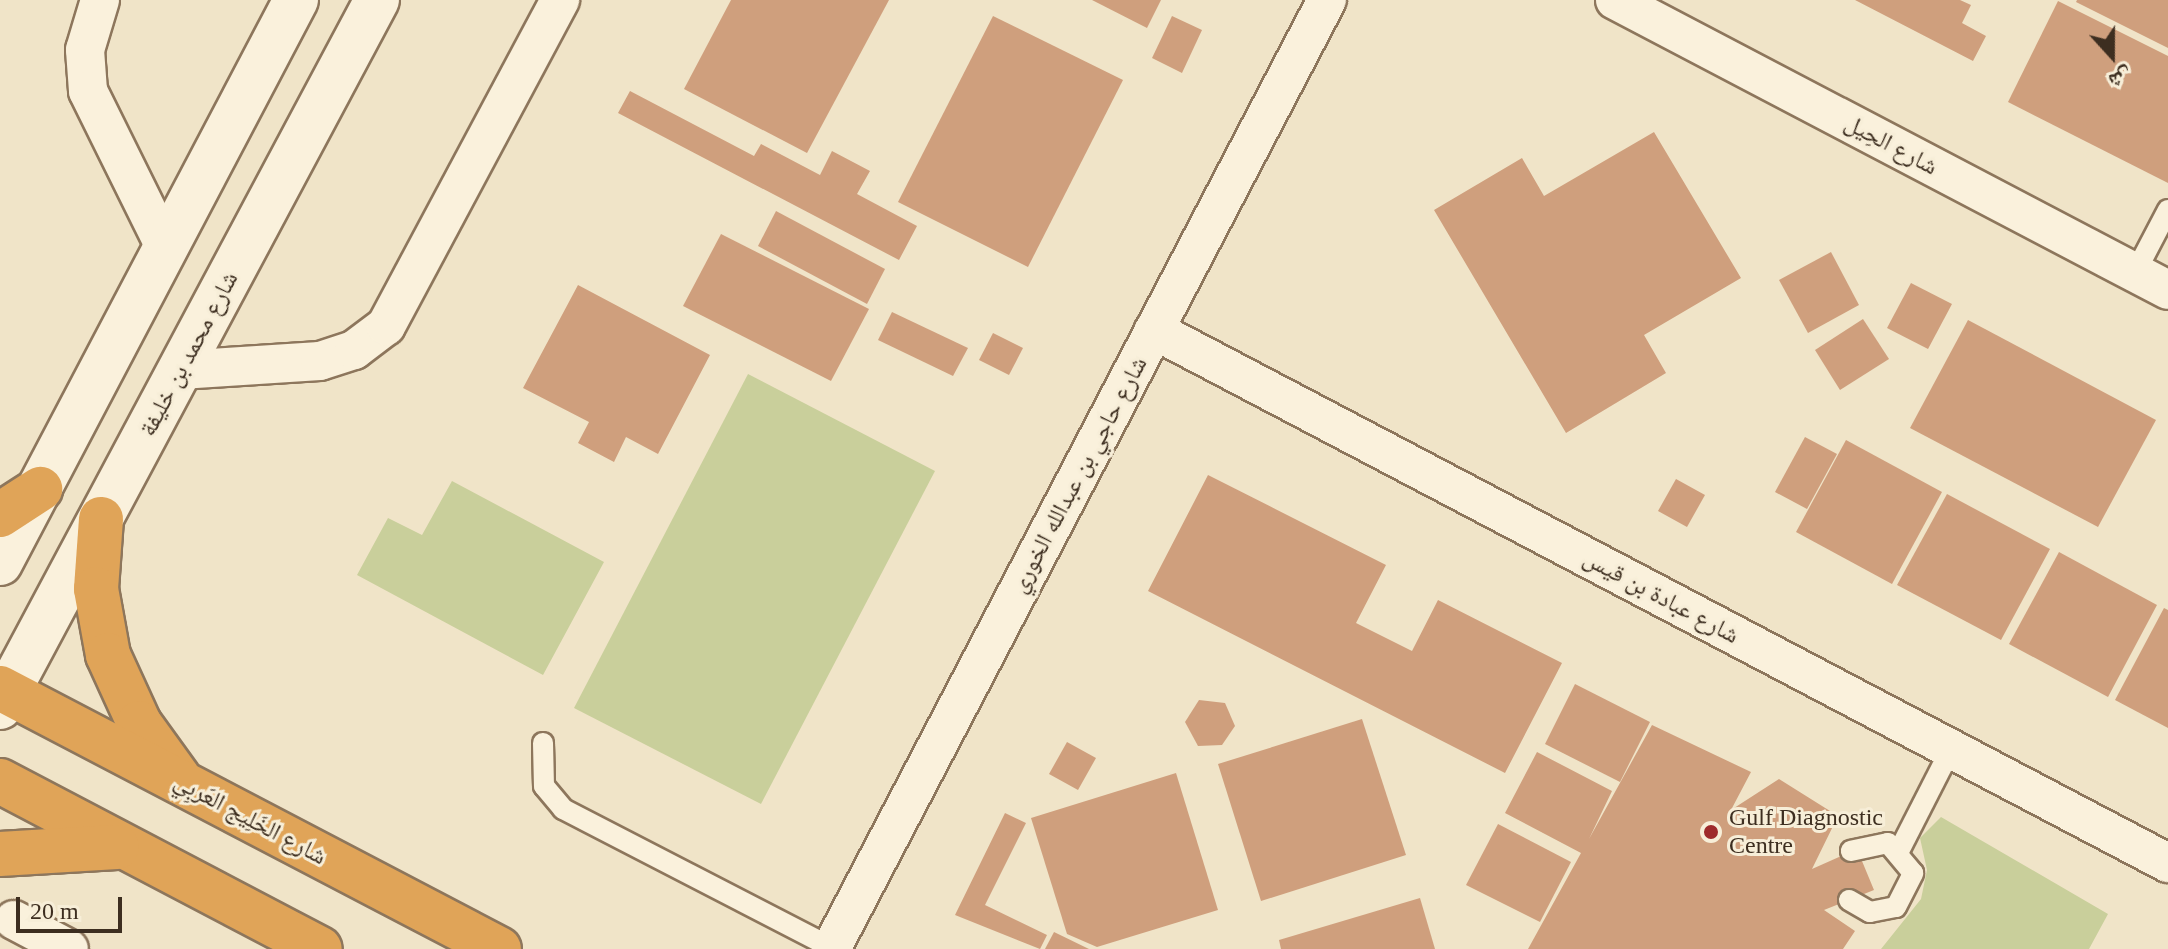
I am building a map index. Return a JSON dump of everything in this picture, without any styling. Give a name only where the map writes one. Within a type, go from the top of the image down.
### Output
[{"type":"highway","points":[[0,515],[40,489]]},
{"type":"highway","points":[[101,519],[96,589],[108,655],[139,723],[181,783]]},
{"type":"highway","name":"شارع الخَلِيج العَربِي","points":[[3,696],[181,783],[499,949]]},
{"type":"highway","points":[[0,781],[320,949]]},
{"type":"highway","points":[[0,854],[62,845],[127,848]]},
{"type":"main road","points":[[0,563],[296,0]]},
{"type":"main road","name":"شارع محمد بن خليفة","points":[[3,696],[101,519],[377,0]]},
{"type":"street","points":[[100,0],[85,50],[88,91],[165,247]]},
{"type":"street","points":[[180,370],[320,361],[354,350],[386,326],[560,0]]},
{"type":"street","name":"شارع حاجي بن عبدالله الخوري","points":[[832,949],[1327,0]]},
{"type":"street","name":"شارع الحِيل","points":[[1615,0],[2168,290]]},
{"type":"street","name":"شارع عبادة بن قيس","points":[[1154,330],[2168,863]]},
{"type":"street","points":[[14,920],[69,949]]},
{"type":"lane","points":[[2135,273],[2168,210]]},
{"type":"lane","points":[[543,743],[544,786],[563,809],[832,949]]},
{"type":"lane","points":[[1900,849],[1951,749]]},
{"type":"lane","points":[[1849,900],[1883,912],[1906,898],[1913,873],[1900,849],[1875,840],[1851,851]]},
{"type":"green space","points":[[748,374],[935,471],[761,804],[574,708]]},
{"type":"green space","points":[[452,481],[604,562],[543,675],[357,575],[388,518],[422,535]]},
{"type":"green space","points":[[1941,817],[2108,914],[2089,949],[1881,949],[1921,899],[1927,870],[1920,838]]},
{"type":"building","points":[[731,0],[889,0],[807,153],[684,89]]},
{"type":"building","points":[[1092,0],[1161,0],[1147,28]]},
{"type":"building","points":[[1855,0],[1960,0],[1971,5],[1962,23],[1986,36],[1973,61]]},
{"type":"building","points":[[2168,0],[2168,48],[2076,2]]},
{"type":"building","points":[[2058,1],[2168,56],[2168,183],[2008,102]]},
{"type":"building","points":[[993,16],[1123,80],[1028,267],[898,202]]},
{"type":"building","points":[[1172,16],[1202,30],[1182,73],[1152,58]]},
{"type":"building","points":[[630,91],[754,156],[761,144],[820,175],[832,151],[870,171],[857,194],[917,226],[899,260],[618,113]]},
{"type":"building","points":[[1654,132],[1741,278],[1644,335],[1666,373],[1566,433],[1434,210],[1522,158],[1544,196]]},
{"type":"building","points":[[776,211],[885,269],[867,304],[758,246]]},
{"type":"building","points":[[721,234],[869,309],[831,381],[683,306]]},
{"type":"building","points":[[1831,252],[1859,305],[1808,333],[1779,280]]},
{"type":"building","points":[[1911,283],[1952,304],[1928,349],[1887,328]]},
{"type":"building","points":[[578,285],[710,355],[658,454],[626,437],[614,462],[578,443],[589,422],[523,388]]},
{"type":"building","points":[[892,312],[968,348],[953,376],[878,340]]},
{"type":"building","points":[[1863,319],[1889,359],[1840,390],[1815,350]]},
{"type":"building","points":[[1968,320],[2156,420],[2098,527],[1910,428]]},
{"type":"building","points":[[993,333],[1023,348],[1009,375],[979,360]]},
{"type":"building","points":[[1805,437],[1837,454],[1807,509],[1775,492]]},
{"type":"building","points":[[1846,440],[1942,492],[1892,584],[1796,532]]},
{"type":"building","points":[[1208,475],[1386,565],[1356,623],[1412,651],[1438,600],[1562,663],[1505,773],[1148,591]]},
{"type":"building","points":[[1676,479],[1705,495],[1687,527],[1658,511]]},
{"type":"building","points":[[1947,494],[2050,549],[2001,640],[1897,585]]},
{"type":"building","points":[[2059,552],[2157,605],[2108,697],[2009,644]]},
{"type":"building","points":[[2164,608],[2168,610],[2168,728],[2115,700]]},
{"type":"building","points":[[1575,684],[1650,722],[1620,782],[1545,744]]},
{"type":"building","points":[[1199,700],[1225,703],[1235,726],[1222,745],[1198,746],[1185,722]]},
{"type":"building","points":[[1362,719],[1406,855],[1261,901],[1218,764]]},
{"type":"building","name":"Gulf Diagnostic Centre","points":[[1652,725],[1751,772],[1731,810],[1779,779],[1838,816],[1812,869],[1857,849],[1874,890],[1824,910],[1855,931],[1843,949],[1528,949],[1581,853],[1505,813],[1537,752],[1612,791],[1589,839]]},
{"type":"building","points":[[1067,742],[1096,758],[1078,790],[1049,774]]},
{"type":"building","points":[[1176,773],[1218,910],[1097,947],[1067,934],[1031,818]]},
{"type":"building","points":[[1005,813],[1026,823],[985,905],[1047,935],[1040,949],[955,915]]},
{"type":"building","points":[[1498,824],[1571,862],[1540,922],[1466,885]]},
{"type":"building","points":[[1420,898],[1435,949],[1281,949],[1279,940]]},
{"type":"building","points":[[1054,932],[1089,949],[1045,949]]},
{"type":"place","name":"Gulf Diagnostic Centre","points":[[1711,832]]}]
